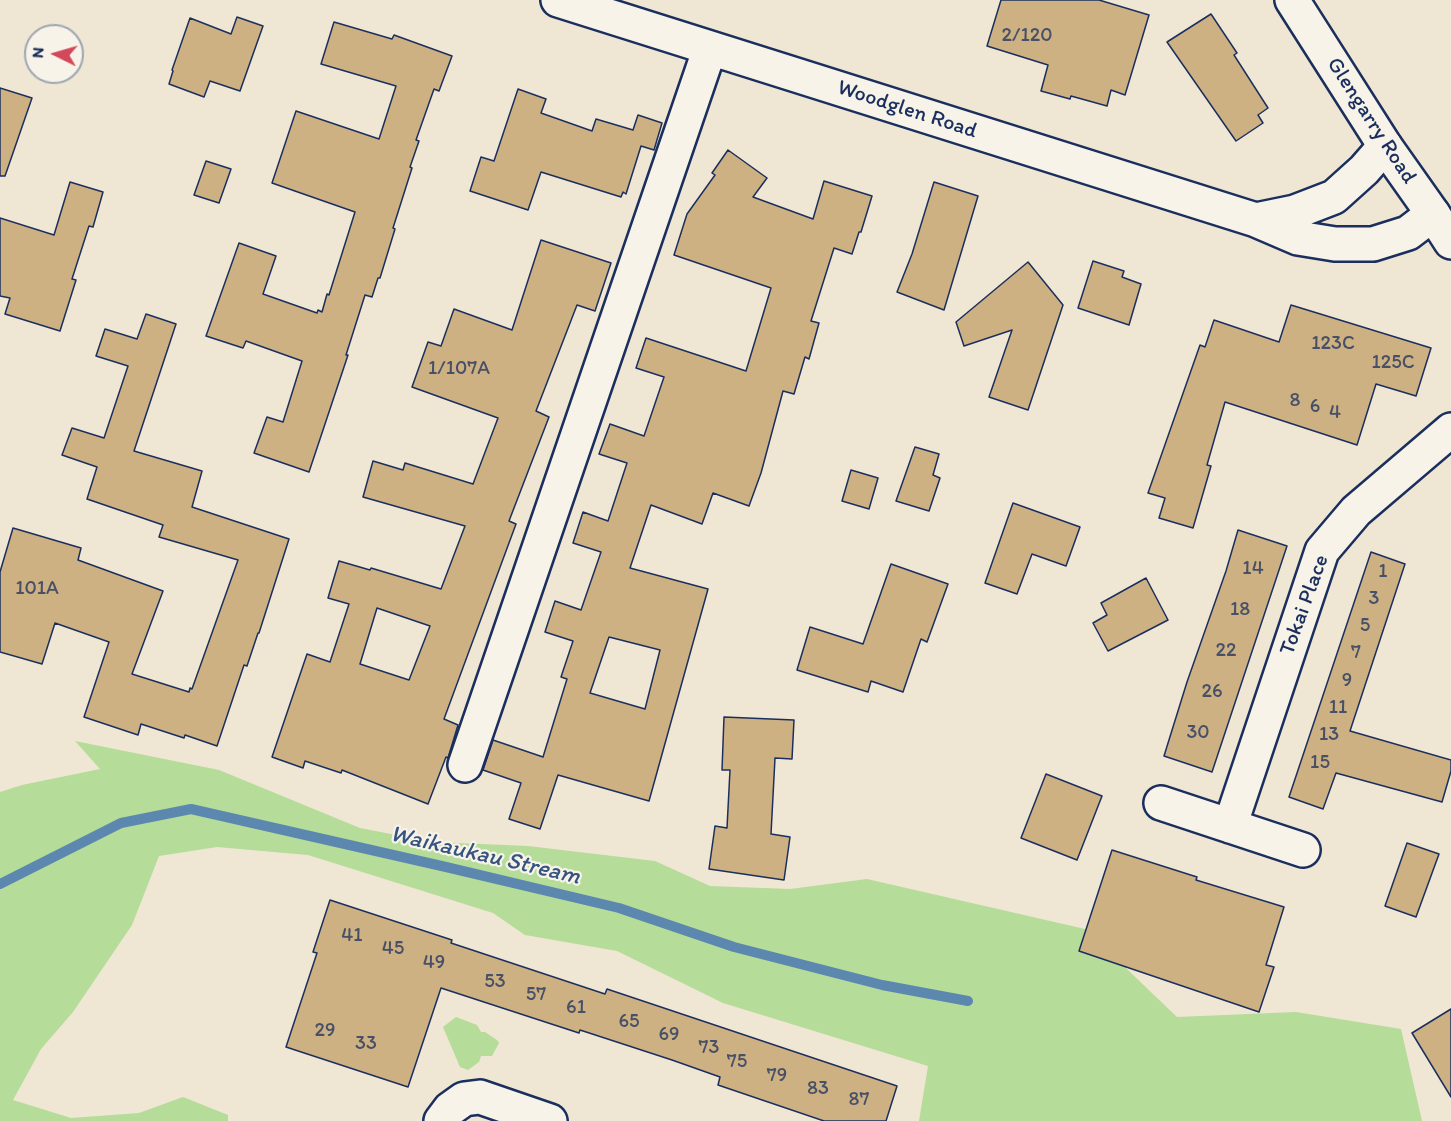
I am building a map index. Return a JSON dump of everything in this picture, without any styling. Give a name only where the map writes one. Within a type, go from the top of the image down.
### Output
[{"type":"street","name":"Woodglen Road","points":[[558,0],[1256,220],[1298,238],[1335,243],[1373,244],[1408,233],[1433,214]]},
{"type":"street","name":"Glengarry Road","points":[[1292,0],[1385,146],[1451,242]]},
{"type":"street","points":[[465,765],[710,48]]},
{"type":"street","name":"Woodglen Road","points":[[1256,220],[1295,212],[1334,197],[1364,170],[1385,146]]},
{"type":"street","name":"Tokai Place","points":[[1230,826],[1322,551],[1356,511],[1451,430]]},
{"type":"street","points":[[1161,803],[1303,850]]},
{"type":"street","points":[[441,1121],[450,1109],[464,1099],[480,1098],[550,1121]]},
{"type":"green space","points":[[75,741],[219,770],[360,828],[432,842],[528,846],[655,861],[710,886],[790,889],[867,879],[1085,929],[1177,1017],[1296,1012],[1401,1029],[1422,1121],[919,1121],[928,1066],[723,1003],[617,951],[525,935],[493,913],[308,855],[217,847],[159,856],[132,925],[73,1012],[41,1049],[13,1100],[71,1118],[139,1113],[183,1097],[228,1115],[228,1121],[0,1121],[0,792],[22,785],[100,769]]},
{"type":"green space","points":[[456,1017],[477,1025],[481,1032],[485,1032],[499,1043],[492,1056],[481,1056],[479,1062],[468,1070],[460,1067],[443,1027]]},
{"type":"building","points":[[1001,0],[1099,0],[1149,15],[1125,95],[1111,90],[1107,106],[1041,91],[1048,65],[987,46]]},
{"type":"building","points":[[1211,14],[1237,53],[1234,55],[1268,108],[1258,115],[1263,123],[1236,141],[1167,42]]},
{"type":"building","points":[[237,17],[263,26],[240,91],[210,81],[204,97],[169,84],[190,18],[231,34]]},
{"type":"building","points":[[334,22],[392,39],[394,35],[452,56],[439,91],[434,89],[416,140],[419,141],[410,167],[412,168],[380,278],[378,278],[372,297],[365,295],[346,355],[348,355],[309,472],[254,453],[267,417],[283,422],[302,361],[246,341],[243,348],[206,336],[239,243],[276,256],[263,294],[317,313],[318,310],[322,312],[327,294],[329,295],[355,212],[272,183],[296,111],[379,139],[396,86],[321,64]]},
{"type":"building","points":[[0,88],[32,98],[5,176],[0,176]]},
{"type":"building","points":[[518,89],[546,99],[541,113],[592,131],[596,119],[633,130],[638,115],[662,123],[654,150],[641,146],[626,194],[623,192],[621,197],[541,172],[528,210],[470,191],[481,157],[494,161]]},
{"type":"building","points":[[728,150],[767,178],[753,197],[813,219],[824,181],[872,196],[852,254],[834,248],[811,321],[819,323],[809,359],[805,357],[794,394],[783,391],[761,473],[749,506],[713,493],[702,524],[651,505],[630,568],[708,589],[649,801],[558,775],[540,829],[509,819],[521,783],[483,770],[493,740],[543,757],[567,679],[561,677],[573,641],[545,632],[555,601],[581,610],[601,552],[573,543],[583,512],[608,521],[627,463],[599,454],[610,424],[644,436],[664,377],[636,368],[646,338],[746,371],[771,288],[674,255],[687,214],[715,175],[712,173]],"holes":[[[609,637],[660,650],[645,709],[590,693]]]},
{"type":"building","points":[[206,161],[231,169],[219,203],[194,195]]},
{"type":"building","points":[[70,182],[103,192],[93,227],[89,226],[72,279],[76,280],[60,331],[5,314],[10,298],[0,296],[0,218],[54,235]]},
{"type":"building","points":[[934,182],[978,196],[944,310],[897,292],[912,254]]},
{"type":"building","points":[[541,240],[611,263],[595,311],[577,305],[536,411],[549,417],[509,521],[516,524],[444,719],[458,725],[448,758],[446,757],[428,804],[342,770],[341,773],[305,761],[303,768],[272,757],[307,654],[330,662],[349,604],[328,598],[339,561],[441,589],[465,526],[363,497],[373,461],[403,470],[405,463],[473,484],[498,418],[412,387],[428,342],[441,346],[454,309],[512,330]],"holes":[[[377,608],[430,626],[409,680],[360,664]]]},
{"type":"building","points":[[1093,261],[1124,271],[1122,277],[1141,284],[1129,325],[1078,308]]},
{"type":"building","points":[[1028,262],[1063,305],[1028,410],[989,397],[1012,330],[964,346],[956,322]]},
{"type":"building","points":[[1291,305],[1431,348],[1416,396],[1376,384],[1357,445],[1225,402],[1207,465],[1211,466],[1193,528],[1159,518],[1165,498],[1148,493],[1200,345],[1205,347],[1214,320],[1279,342]]},
{"type":"building","points":[[146,314],[176,324],[134,451],[202,471],[192,507],[289,539],[259,633],[247,666],[244,665],[217,746],[141,724],[138,735],[84,717],[109,642],[55,623],[42,664],[0,652],[0,572],[13,528],[81,548],[78,560],[163,591],[132,674],[189,692],[190,688],[192,689],[238,560],[159,537],[163,525],[87,499],[97,467],[62,455],[72,428],[104,438],[128,366],[96,356],[105,329],[137,339]]},
{"type":"building","points":[[915,447],[939,454],[933,475],[940,478],[929,511],[896,501]]},
{"type":"building","points":[[851,470],[878,478],[869,509],[842,501]]},
{"type":"building","points":[[1013,503],[1080,527],[1066,566],[1032,554],[1017,594],[985,583]]},
{"type":"building","points":[[1238,530],[1287,546],[1212,772],[1164,756]]},
{"type":"building","points":[[1371,552],[1405,564],[1350,731],[1451,760],[1451,771],[1442,802],[1336,773],[1323,809],[1289,797]]},
{"type":"building","points":[[891,564],[948,584],[927,642],[921,639],[903,692],[871,681],[868,692],[797,670],[810,627],[863,644]]},
{"type":"building","points":[[1146,578],[1168,620],[1108,651],[1093,623],[1107,615],[1101,603]]},
{"type":"building","points":[[724,717],[794,720],[792,759],[775,758],[771,834],[790,837],[784,880],[709,869],[715,826],[727,828],[730,770],[722,770]]},
{"type":"building","points":[[1046,774],[1102,796],[1077,860],[1021,838]]},
{"type":"building","points":[[1407,843],[1439,854],[1416,917],[1385,906]]},
{"type":"building","points":[[1112,850],[1197,877],[1196,880],[1284,907],[1266,965],[1274,967],[1259,1012],[1079,951]]},
{"type":"building","points":[[330,900],[605,994],[607,989],[897,1086],[886,1121],[824,1121],[718,1085],[720,1077],[672,1060],[580,1030],[579,1033],[441,988],[408,1087],[286,1047],[317,953],[313,952]]},
{"type":"building","points":[[1451,1009],[1451,1097],[1412,1033]]},
{"type":"waterway","name":"Waikaukau Stream","points":[[0,884],[121,823],[191,809],[619,908],[734,947],[882,985],[968,1001]]}]
